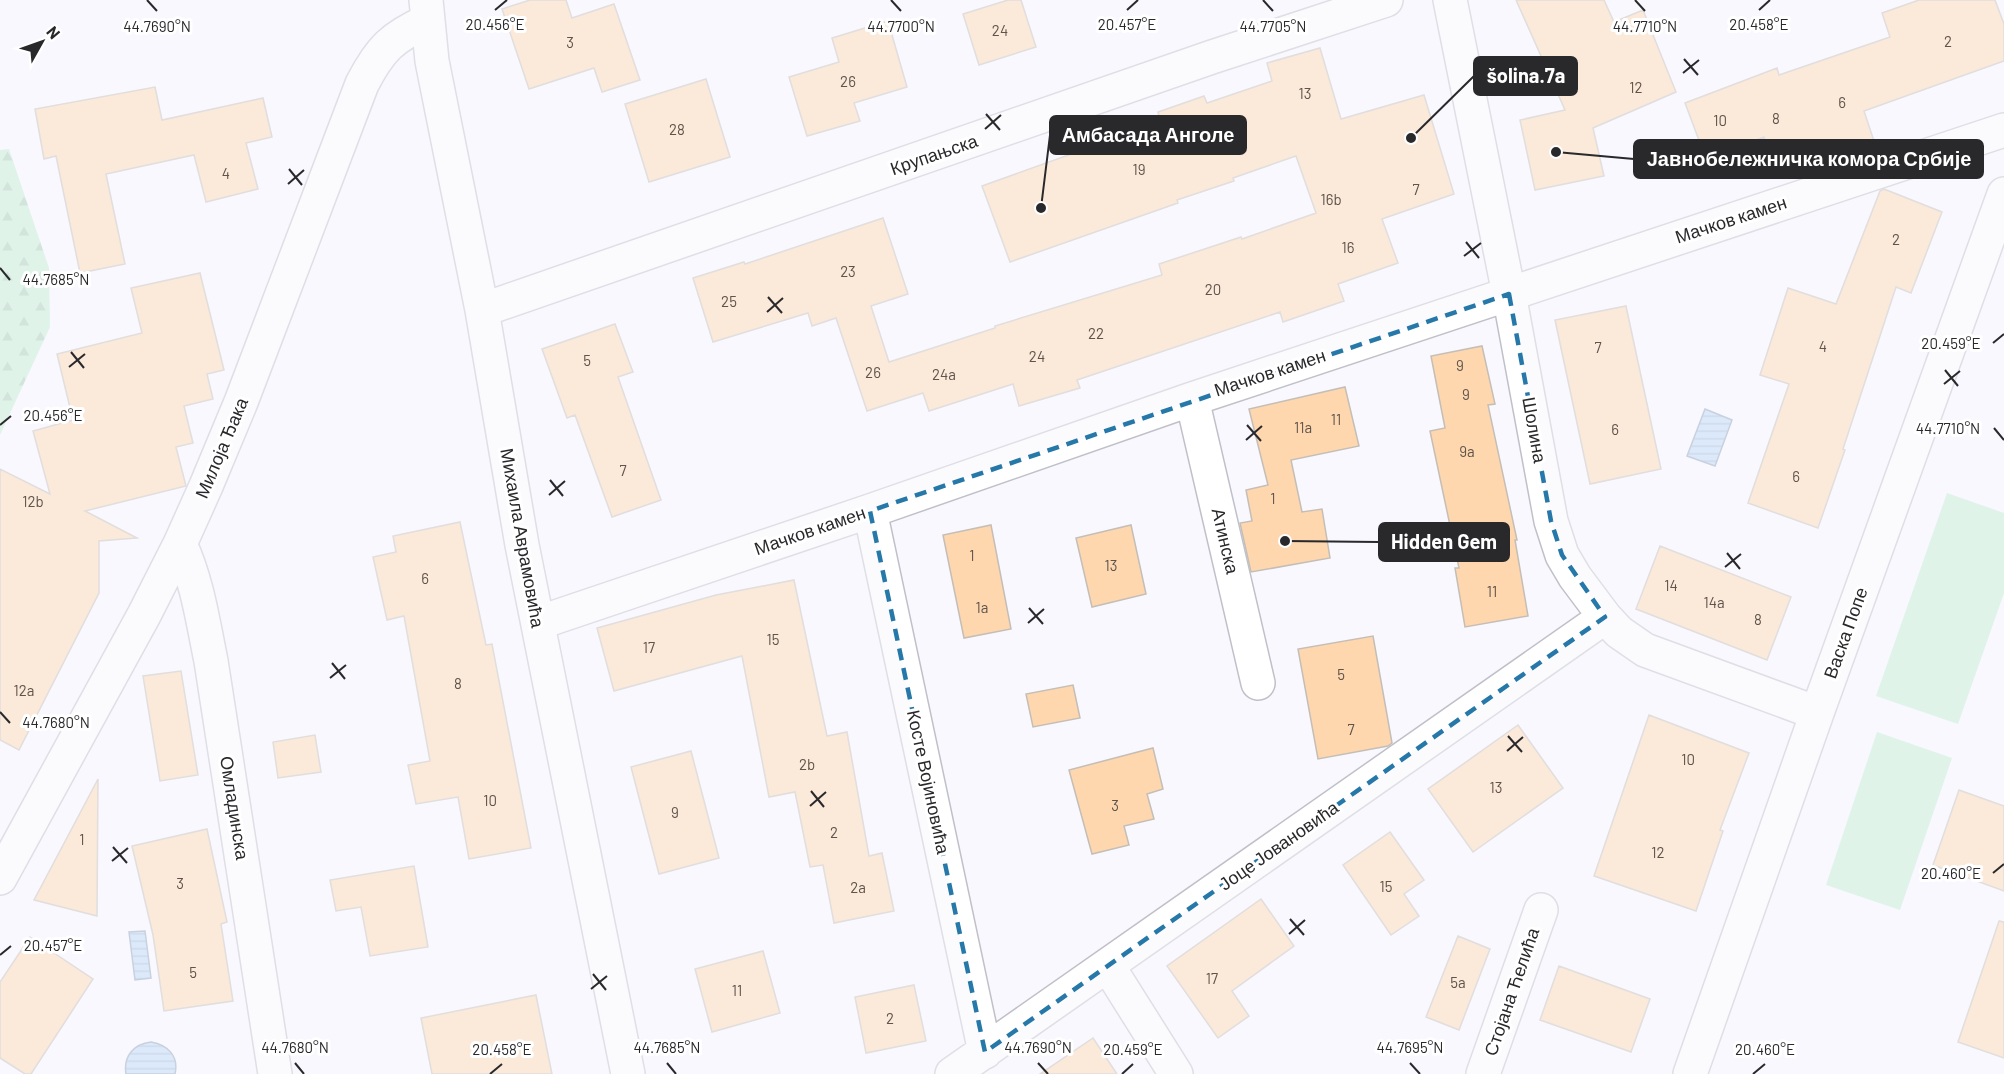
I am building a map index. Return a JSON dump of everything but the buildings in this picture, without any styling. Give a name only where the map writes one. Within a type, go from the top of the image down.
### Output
[{"type":"street","name":"Крупањска","points":[[482,310],[1212,57],[1386,0]]},
{"type":"street","name":"Шолина","points":[[1450,0],[1509,294],[1551,522],[1562,555],[1575,577],[1605,617],[1619,632],[1645,650],[1817,713]]},
{"type":"street","name":"Михаила Аврамовића","points":[[427,11],[438,91],[482,310],[520,533],[628,1074]]},
{"type":"street","name":"Милоја Ђака","points":[[0,878],[144,615],[180,544],[241,402],[362,84],[372,64],[390,42],[408,30],[427,11]]},
{"type":"street","name":"Мачков камен","points":[[538,623],[870,512],[1192,399],[2004,130]]},
{"type":"street","name":"Васка Попе","points":[[1690,1074],[2004,194]]},
{"type":"street","name":"Атинска","points":[[1192,399],[1258,683]]},
{"type":"street","name":"Косте Војиновића","points":[[870,512],[985,1052]]},
{"type":"street","name":"Омладинска","points":[[180,544],[200,609],[211,661],[274,1074]]},
{"type":"street","name":"Јоце Јовановића","points":[[952,1074],[1605,617]]},
{"type":"street","name":"Стојана Ћелића","points":[[1483,1074],[1541,910]]},
{"type":"street","points":[[1108,966],[1176,1074]]},
{"type":"highlighted area","points":[[1509,294],[1551,521],[1562,555],[1605,617],[985,1052],[870,511]]},
{"type":"green space","points":[[9,149],[49,268],[50,327],[0,435],[0,150]]},
{"type":"green space","points":[[1947,493],[2004,513],[2004,593],[1958,724],[1876,696]]},
{"type":"green space","points":[[1877,732],[1952,758],[1900,910],[1826,885]]},
{"type":"water","points":[[1705,409],[1732,420],[1715,466],[1687,456]]},
{"type":"water","points":[[145,931],[151,978],[135,980],[129,932]]},
{"type":"water","points":[[151,1042],[171,1052],[175,1062],[175,1074],[126,1074],[126,1062],[131,1052],[140,1045]]},
{"type":"place","name":"šolina.7a","points":[[1411,138]]},
{"type":"place","name":"Јавнобележничка комора Србије","points":[[1556,152]]},
{"type":"place","name":"Амбасада Анголе","points":[[1041,208]]},
{"type":"place","name":"Hidden Gem","points":[[1285,541]]}]
